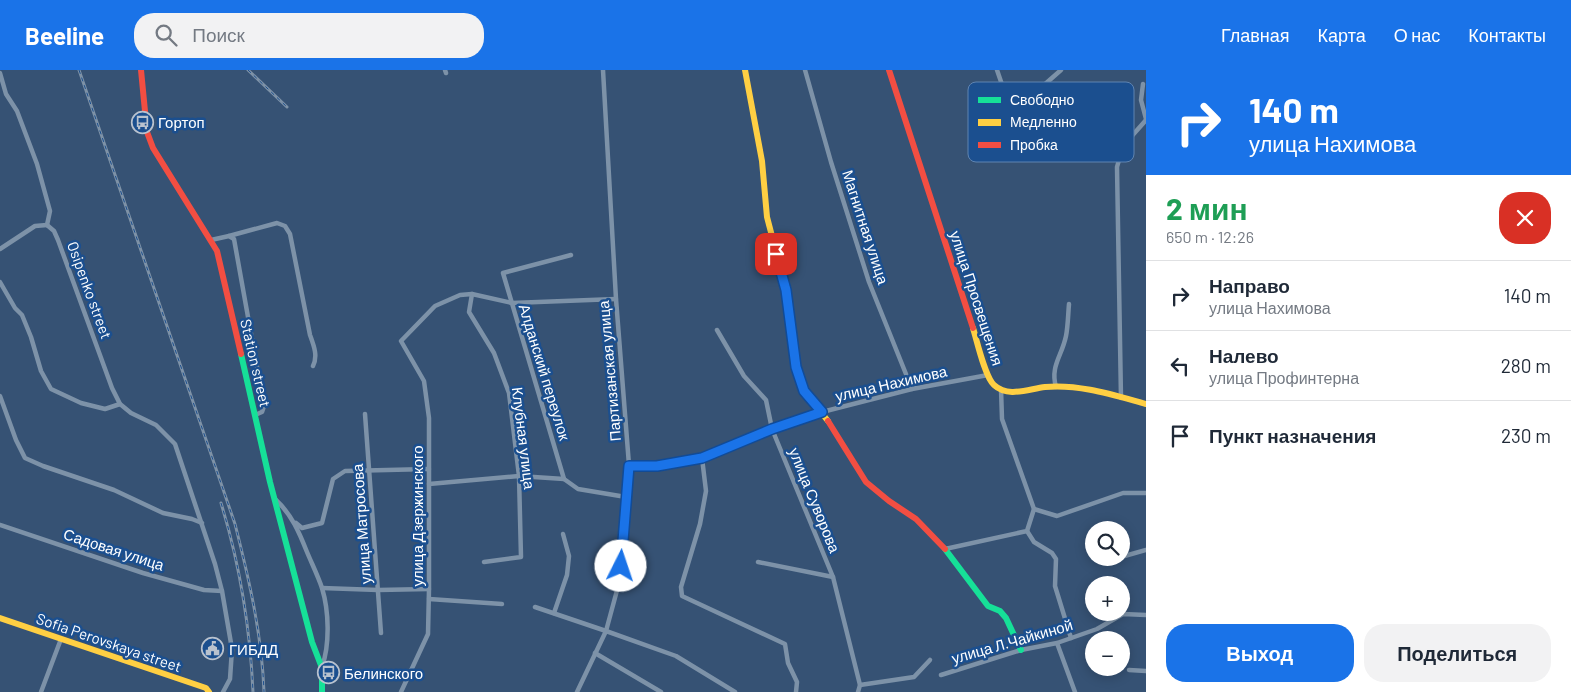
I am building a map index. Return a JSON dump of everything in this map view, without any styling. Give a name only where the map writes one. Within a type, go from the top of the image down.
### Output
[{"type":"street","name":"Station street","points":[[141,70],[148,132],[153,148],[217,251],[270,482],[312,642],[322,671]]},
{"type":"street","name":"Партизанская улица","points":[[577,692],[606,631],[619,583],[629,466],[616,299],[603,70]]},
{"type":"street","points":[[744,70],[762,162],[767,218],[786,290],[796,367],[804,391],[822,412],[866,482],[889,501],[916,519],[945,549],[988,606],[1000,611],[1006,618],[1020,650]]},
{"type":"street","name":"Магнитная улица","points":[[805,70],[831,162],[869,282],[912,389]]},
{"type":"street","name":"улица Просвещения","points":[[890,70],[988,375],[994,385],[1001,389]]},
{"type":"street","points":[[997,70],[1001,82]]},
{"type":"street","points":[[1047,82],[1061,70]]},
{"type":"street","points":[[0,74],[6,94],[17,112],[37,164],[50,211],[47,225],[36,226],[0,249]]},
{"type":"street","points":[[1134,134],[1146,120],[1141,100],[1143,84]]},
{"type":"street","points":[[1118,162],[1121,398]]},
{"type":"street","points":[[211,240],[277,223],[285,226],[290,234],[310,335],[315,349],[315,363],[313,366]]},
{"type":"street","name":"Osipenko street","points":[[47,225],[54,230],[112,388],[120,404]]},
{"type":"street","points":[[230,236],[234,239],[264,406],[262,412],[255,415]]},
{"type":"street","name":"Алданский переулок","points":[[564,479],[503,273],[571,255]]},
{"type":"street","points":[[0,282],[15,308],[22,315],[31,337],[41,372],[51,389],[81,403],[106,409],[120,404],[131,413],[156,425],[175,444],[202,523],[222,591],[232,649],[230,679],[223,692]]},
{"type":"street","points":[[472,294],[512,303],[616,299]]},
{"type":"street","name":"улица Дзержинского","points":[[401,692],[428,634],[430,588],[430,418],[424,381],[401,341],[435,306],[460,295],[472,294]]},
{"type":"street","name":"Клубная улица","points":[[472,294],[469,312],[494,353],[509,393],[519,476],[521,557],[484,562]]},
{"type":"street","points":[[1056,387],[1053,377],[1066,338],[1069,304]]},
{"type":"street","name":"улица Суворова","points":[[717,330],[744,376],[766,400],[772,429],[833,577],[860,685],[858,692]]},
{"type":"street","name":"улица Нахимова","points":[[629,466],[657,466],[702,458],[772,429],[822,412],[912,389],[988,375]]},
{"type":"street","points":[[1001,389],[1008,393],[1056,387],[1080,387],[1146,404]]},
{"type":"street","points":[[1001,389],[1002,419],[1034,509],[1027,531]]},
{"type":"street","points":[[0,396],[16,440],[26,458],[43,466],[114,490],[163,513],[202,523]]},
{"type":"street","name":"улица Матросова","points":[[365,414],[381,633]]},
{"type":"street","points":[[702,458],[706,492],[700,524],[681,587],[682,596],[785,644],[788,663],[797,682],[796,692]]},
{"type":"street","points":[[276,500],[302,528],[322,524],[333,479],[345,471],[429,469]]},
{"type":"street","points":[[429,484],[519,476],[564,479],[578,489],[626,497]]},
{"type":"street","points":[[1034,509],[1057,516],[1123,493],[1146,493]]},
{"type":"street","points":[[295,522],[322,588],[328,629],[326,655],[322,671],[322,692]]},
{"type":"street","name":"Садовая улица","points":[[0,525],[143,573],[204,590],[222,591]]},
{"type":"street","points":[[945,549],[1027,531]]},
{"type":"street","points":[[1027,531],[1034,542],[1052,553],[1056,559],[1055,586],[1071,638]]},
{"type":"street","points":[[554,613],[567,575],[569,556],[563,534]]},
{"type":"street","points":[[1130,554],[1146,550]]},
{"type":"street","points":[[758,562],[833,577]]},
{"type":"street","points":[[322,588],[378,590],[430,588]]},
{"type":"street","points":[[429,599],[502,604]]},
{"type":"street","points":[[535,607],[676,656],[735,692]]},
{"type":"street","name":"улица Л.Чайкиной","points":[[941,675],[1020,650],[1057,643],[1097,629],[1123,614],[1146,615]]},
{"type":"street","name":"Sofia Perovskaya street","points":[[0,618],[206,688],[209,692]]},
{"type":"street","points":[[41,692],[61,639]]},
{"type":"street","points":[[1057,643],[1075,692]]},
{"type":"street","points":[[596,653],[661,692]]},
{"type":"street","points":[[860,685],[914,677],[930,660]]},
{"type":"street","points":[[1130,670],[1146,671]]},
{"type":"railway","points":[[79,70],[235,524],[258,628],[264,692]]},
{"type":"railway","points":[[248,70],[287,107]]},
{"type":"railway","points":[[221,503],[234,550],[243,596],[253,692]]},
{"type":"traffic: fast","points":[[241,354],[270,482],[312,642],[322,668],[322,692]]},
{"type":"traffic: fast","points":[[945,549],[988,606],[1000,611],[1006,618],[1021,650]]},
{"type":"traffic: slow","points":[[745,70],[762,161],[767,217],[786,290],[796,367],[804,391],[828,421]]},
{"type":"traffic: slow","points":[[973,328],[987,375],[994,385],[1000,389],[1012,392],[1045,387],[1071,387],[1096,391],[1146,404]]},
{"type":"traffic: slow","points":[[0,618],[206,688],[209,692]]},
{"type":"traffic: jam","points":[[141,70],[147,132],[153,148],[217,251],[241,354]]},
{"type":"traffic: jam","points":[[889,70],[973,328]]},
{"type":"traffic: jam","points":[[828,421],[866,482],[889,501],[916,519],[945,549]]},
{"type":"place","name":"Гортоп","points":[[142,122]]},
{"type":"place","name":"ГИБДД","points":[[213,649]]},
{"type":"place","name":"Белинского","points":[[328,673]]},
{"type":"route","points":[[621,566],[629,466],[657,466],[702,458],[772,429],[822,412],[804,391],[796,367],[786,290],[776,254]]}]
